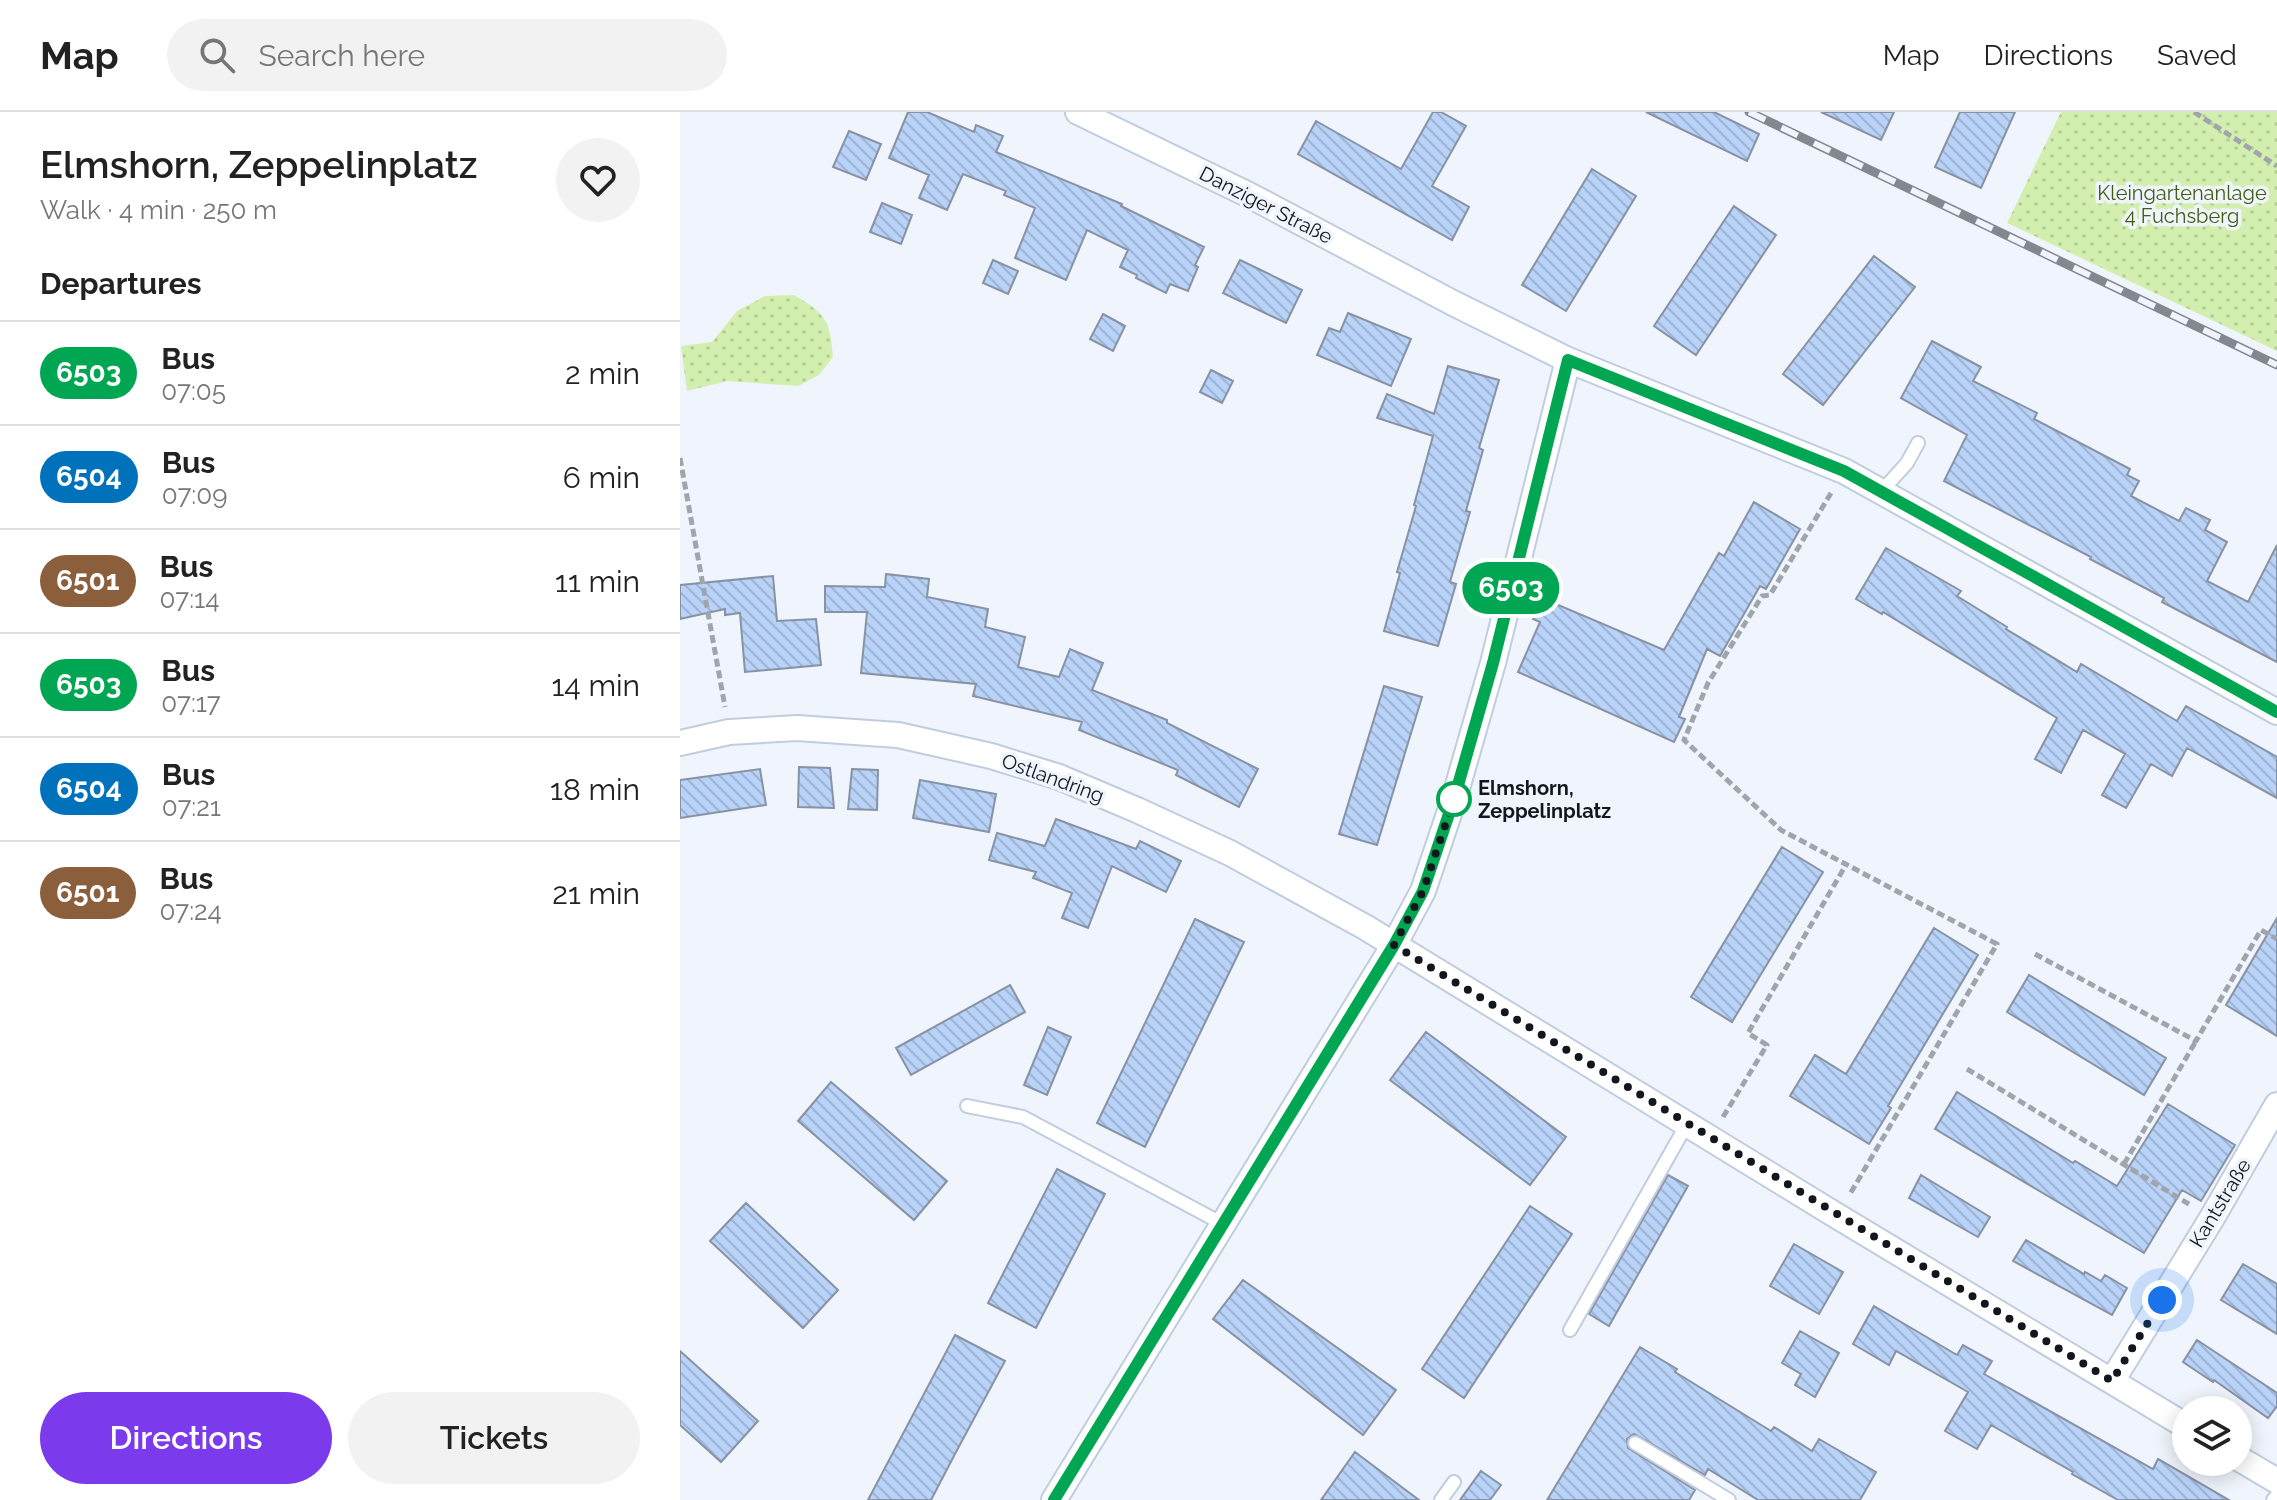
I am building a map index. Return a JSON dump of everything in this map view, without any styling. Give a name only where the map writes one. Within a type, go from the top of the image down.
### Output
[{"type":"street","name":"Danziger Straße","points":[[1078,112],[1249,195],[1568,360],[1844,471],[2277,712]]},
{"type":"street","points":[[1054,1500],[1394,945],[1423,891],[1454,799],[1493,663],[1568,360]]},
{"type":"street","name":"Ostlandring","points":[[680,743],[729,732],[797,728],[898,735],[991,756],[1059,777],[1137,810],[1230,853],[1365,927],[2172,1417]]},
{"type":"street","name":"Kantstraße","points":[[2112,1381],[2277,1105]]},
{"type":"street","points":[[2252,1466],[2277,1481]]},
{"type":"lane","points":[[1881,492],[1907,463],[1918,443]]},
{"type":"lane","points":[[967,1106],[1023,1117],[1223,1224]]},
{"type":"lane","points":[[1570,1330],[1687,1124]]},
{"type":"lane","points":[[1635,1443],[1729,1500]]},
{"type":"lane","points":[[1441,1500],[1454,1482]]},
{"type":"lane","points":[[2273,1500],[2277,1495]]},
{"type":"path","points":[[2194,112],[2277,166]]},
{"type":"path","points":[[680,458],[729,732]]},
{"type":"path","points":[[1837,1216],[1997,944],[1781,830],[1684,740],[1708,683],[1762,596],[1770,595],[1844,471]]},
{"type":"path","points":[[1711,1139],[1767,1045],[1748,1033],[1847,863]]},
{"type":"path","points":[[2123,1165],[2261,930],[2277,939]]},
{"type":"path","points":[[2035,954],[2196,1041]]},
{"type":"path","points":[[1967,1069],[2212,1218]]},
{"type":"green space","name":"Kleingartenanlage 4 Fuchsberg","points":[[2061,112],[2277,112],[2277,351],[2007,223]]},
{"type":"green space","points":[[794,295],[820,313],[828,326],[833,357],[819,375],[798,386],[727,381],[687,391],[681,346],[712,342],[737,311],[765,296]]},
{"type":"building","points":[[908,112],[927,112],[974,132],[976,125],[1003,136],[996,152],[1122,204],[1204,247],[1188,291],[1170,284],[1166,293],[1136,278],[1137,275],[1120,267],[1128,250],[1087,230],[1066,280],[1015,258],[1035,208],[1004,195],[1006,191],[963,174],[947,210],[919,198],[929,175],[889,158]]},
{"type":"building","points":[[1433,112],[1441,112],[1466,126],[1432,186],[1469,207],[1452,240],[1298,154],[1316,121],[1401,169]]},
{"type":"building","points":[[1646,112],[1714,112],[1759,134],[1747,161]]},
{"type":"building","points":[[1821,112],[1894,112],[1881,140]]},
{"type":"building","points":[[1960,112],[2015,112],[1981,188],[1935,167]]},
{"type":"building","points":[[849,131],[881,144],[866,180],[833,167]]},
{"type":"building","points":[[1592,169],[1636,196],[1566,311],[1522,285]]},
{"type":"building","points":[[882,203],[912,215],[901,244],[870,232]]},
{"type":"building","points":[[1734,206],[1776,235],[1696,355],[1654,326]]},
{"type":"building","points":[[1874,256],[1915,287],[1823,405],[1783,374]]},
{"type":"building","points":[[993,260],[1018,271],[1008,294],[983,283]]},
{"type":"building","points":[[1240,260],[1302,290],[1286,323],[1223,293]]},
{"type":"building","points":[[1348,313],[1411,339],[1391,386],[1317,355],[1329,328],[1340,332]]},
{"type":"building","points":[[1103,314],[1125,326],[1113,351],[1090,339]]},
{"type":"building","points":[[1932,341],[1981,367],[1973,381],[2037,413],[2034,419],[2130,469],[2127,475],[2139,481],[2131,496],[2179,521],[2186,508],[2210,520],[2205,530],[2227,542],[2207,581],[2248,602],[2277,545],[2277,662],[2162,602],[2164,598],[2091,557],[1944,481],[1967,435],[1901,398]]},
{"type":"building","points":[[1448,366],[1499,380],[1479,448],[1483,450],[1466,511],[1470,512],[1450,582],[1456,584],[1438,646],[1384,631],[1433,436],[1377,418],[1387,394],[1434,414]]},
{"type":"building","points":[[1211,370],[1233,381],[1222,403],[1200,392]]},
{"type":"building","points":[[1754,502],[1800,529],[1766,589],[1760,586],[1720,656],[1707,649],[1679,717],[1685,719],[1674,742],[1518,672],[1540,622],[1533,619],[1542,598],[1664,650],[1719,553],[1724,556]]},
{"type":"building","points":[[1886,548],[1961,591],[1957,596],[2077,672],[2081,664],[2177,721],[2186,706],[2277,757],[2277,798],[2187,748],[2172,776],[2151,764],[2126,808],[2102,795],[2125,754],[2083,730],[2061,773],[2035,759],[2057,718],[1883,612],[1856,599]]},
{"type":"building","points":[[886,574],[929,579],[927,597],[988,609],[985,627],[1025,637],[1018,667],[1059,677],[1070,649],[1103,663],[1092,690],[1167,720],[1167,723],[1258,769],[1239,807],[1176,775],[1178,770],[1079,730],[1082,722],[973,696],[976,684],[861,673],[867,612],[825,612],[825,586],[885,587]]},
{"type":"building","points":[[773,576],[777,621],[816,619],[821,665],[745,672],[740,613],[725,615],[725,609],[680,619],[680,585]]},
{"type":"building","points":[[1384,686],[1422,697],[1377,845],[1339,834]]},
{"type":"building","points":[[799,767],[830,768],[834,808],[798,807]]},
{"type":"building","points":[[760,769],[766,805],[680,818],[680,780]]},
{"type":"building","points":[[852,769],[878,770],[877,810],[848,809]]},
{"type":"building","points":[[920,780],[996,794],[989,832],[913,818]]},
{"type":"building","points":[[1056,819],[1136,849],[1140,841],[1181,861],[1166,892],[1112,866],[1088,928],[1062,918],[1072,893],[1033,878],[1036,872],[989,860],[997,833],[1045,846]]},
{"type":"building","points":[[1782,847],[1823,872],[1732,1022],[1691,997]]},
{"type":"building","points":[[2277,918],[2277,1036],[2226,1005]]},
{"type":"building","points":[[1195,919],[1244,942],[1145,1147],[1097,1123]]},
{"type":"building","points":[[1934,928],[1978,955],[1888,1106],[1891,1108],[1869,1144],[1790,1096],[1815,1055],[1846,1074]]},
{"type":"building","points":[[2029,975],[2166,1058],[2144,1095],[2007,1012]]},
{"type":"building","points":[[1010,985],[1025,1012],[911,1075],[896,1048]]},
{"type":"building","points":[[1048,1027],[1071,1037],[1047,1095],[1024,1085]]},
{"type":"building","points":[[1426,1032],[1566,1137],[1530,1185],[1390,1080]]},
{"type":"building","points":[[831,1082],[947,1181],[914,1220],[798,1121]]},
{"type":"building","points":[[1957,1092],[2073,1163],[2075,1161],[2117,1186],[2168,1104],[2235,1145],[2201,1201],[2182,1190],[2144,1253],[1935,1129]]},
{"type":"building","points":[[1057,1169],[1105,1194],[1036,1328],[988,1303]]},
{"type":"building","points":[[1668,1175],[1688,1186],[1609,1326],[1589,1314]]},
{"type":"building","points":[[1921,1175],[1990,1217],[1978,1237],[1909,1198]]},
{"type":"building","points":[[746,1203],[838,1290],[803,1328],[710,1241]]},
{"type":"building","points":[[1530,1206],[1572,1234],[1464,1398],[1422,1369]]},
{"type":"building","points":[[2026,1240],[2084,1274],[2101,1281],[2105,1275],[2127,1288],[2112,1315],[2013,1261]]},
{"type":"building","points":[[1794,1244],[1843,1272],[1819,1314],[1770,1286]]},
{"type":"building","points":[[2243,1264],[2277,1284],[2277,1334],[2221,1300]]},
{"type":"building","points":[[1243,1280],[1396,1390],[1363,1435],[1213,1319]]},
{"type":"building","points":[[1874,1306],[1957,1355],[1963,1345],[1992,1361],[1984,1374],[2153,1469],[2158,1459],[2172,1467],[2172,1476],[2187,1476],[2229,1500],[2118,1500],[1991,1425],[1977,1449],[1945,1431],[1968,1392],[1896,1351],[1889,1365],[1853,1344]]},
{"type":"building","points":[[1800,1331],[1839,1353],[1815,1397],[1795,1385],[1801,1374],[1782,1363]]},
{"type":"building","points":[[955,1335],[1005,1361],[931,1500],[868,1500]]},
{"type":"building","points":[[2197,1340],[2277,1393],[2277,1406],[2268,1418],[2252,1407],[2252,1396],[2237,1396],[2183,1362]]},
{"type":"building","points":[[1640,1347],[1771,1431],[1774,1427],[1812,1451],[1819,1439],[1876,1472],[1860,1500],[1758,1500],[1708,1469],[1705,1475],[1634,1434],[1627,1439],[1628,1448],[1695,1490],[1689,1500],[1547,1500]]},
{"type":"building","points":[[680,1351],[758,1421],[721,1462],[680,1425]]},
{"type":"building","points":[[1355,1452],[1419,1500],[1321,1500]]},
{"type":"building","points":[[1481,1471],[1501,1485],[1490,1500],[1460,1500]]},
{"type":"railway","points":[[1749,112],[2277,365]]},
{"type":"bus line","name":"6503","points":[[1054,1500],[1394,945],[1423,891],[1454,799],[1493,663],[1568,360],[1844,471],[2277,712]]},
{"type":"place","name":"Elmshorn, Zeppelinplatz","points":[[1454,799]]},
{"type":"route","points":[[1454,799],[1423,891],[1394,945],[2112,1381],[2162,1300]]}]
